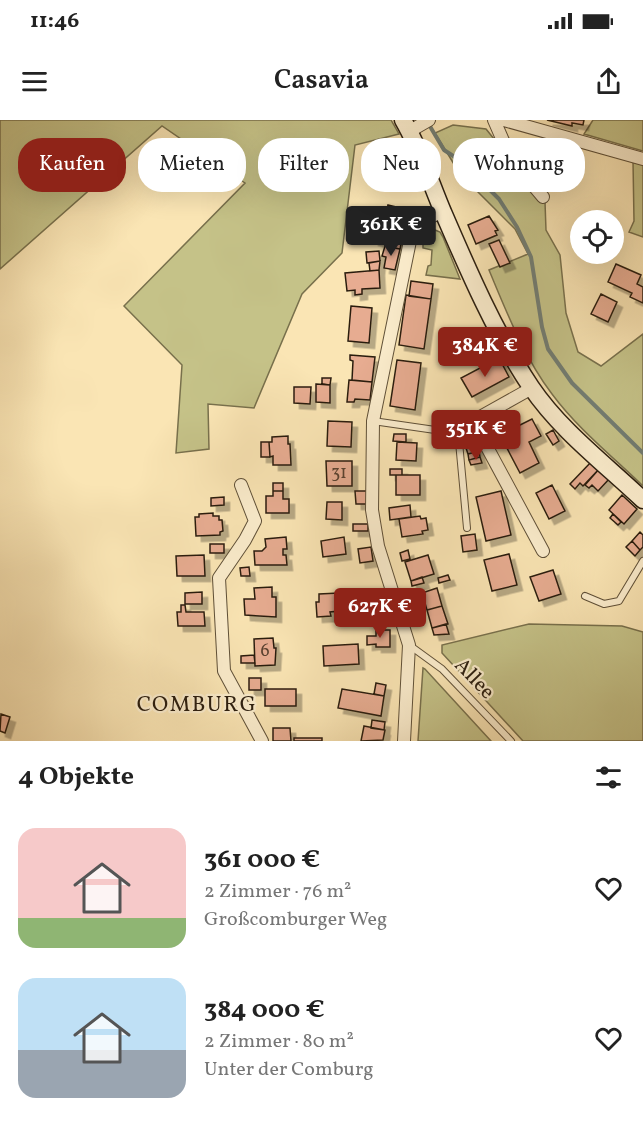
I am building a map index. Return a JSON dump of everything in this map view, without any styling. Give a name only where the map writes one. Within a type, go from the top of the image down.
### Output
[{"type":"main road","points":[[406,126],[467,266],[512,356],[532,388],[569,431],[643,500]]},
{"type":"street","points":[[406,126],[429,120]]},
{"type":"street","points":[[494,120],[511,159],[543,197]]},
{"type":"street","points":[[504,120],[643,159]]},
{"type":"street","points":[[404,741],[409,645],[377,537],[372,510],[373,421],[413,231],[420,223],[443,211]]},
{"type":"street","points":[[532,388],[473,421],[543,551]]},
{"type":"street","points":[[241,485],[255,521],[246,540],[219,578],[224,671],[262,741]]},
{"type":"lane","points":[[373,421],[442,431],[453,435],[459,442],[467,528]]},
{"type":"lane","points":[[585,596],[604,604],[619,602],[643,561]]},
{"type":"lane","name":"Allee","points":[[409,645],[442,669],[511,741]]},
{"type":"shaded area","points":[[0,120],[391,120],[399,134],[383,138],[361,138],[361,144],[355,145],[342,253],[302,294],[254,408],[208,404],[209,449],[176,453],[182,365],[124,306],[236,192],[246,192],[246,138],[179,138],[162,126],[148,138],[138,138],[138,147],[126,158],[126,138],[18,138],[18,192],[87,192],[0,269]]},
{"type":"shaded area","points":[[593,120],[643,120],[643,151],[584,134]]},
{"type":"shaded area","points":[[453,125],[486,129],[493,138],[453,138],[453,163],[441,143],[441,138],[438,138],[435,133]]},
{"type":"shaded area","points":[[633,161],[643,163],[643,237],[629,232],[634,221]]},
{"type":"shaded area","points":[[478,192],[537,192],[545,202],[546,230],[560,255],[566,313],[578,352],[601,366],[643,334],[643,486],[562,407],[542,380],[509,318],[489,270],[528,254],[515,229]]},
{"type":"shaded area","points":[[435,230],[443,237],[460,279],[426,275],[428,266],[431,265],[432,250],[423,248],[423,240],[429,231]]},
{"type":"shaded area","points":[[529,624],[622,626],[643,632],[643,741],[523,741],[442,653],[442,645]]},
{"type":"shaded area","points":[[423,668],[425,669],[491,741],[418,741]]},
{"type":"building","points":[[547,120],[584,120],[583,125],[572,123],[572,126]]},
{"type":"building","points":[[388,205],[409,210],[405,226],[384,221]]},
{"type":"building","points":[[375,213],[379,214],[374,236],[370,235]]},
{"type":"building","points":[[379,214],[385,216],[383,226],[404,231],[400,249],[385,246],[386,243],[373,240]]},
{"type":"building","points":[[489,216],[498,230],[495,231],[497,235],[476,244],[468,225]]},
{"type":"building","points":[[499,240],[510,263],[500,267],[489,244]]},
{"type":"building","points":[[385,246],[400,249],[395,270],[384,268],[386,257],[382,256]]},
{"type":"building","points":[[379,251],[380,261],[367,263],[366,252]]},
{"type":"building","points":[[380,261],[379,270],[370,271],[369,263]]},
{"type":"building","points":[[616,264],[641,275],[637,284],[643,287],[643,303],[630,297],[632,293],[608,282]]},
{"type":"building","points":[[379,270],[380,288],[362,289],[362,294],[355,295],[355,290],[347,291],[345,273]]},
{"type":"building","points":[[411,281],[433,284],[431,299],[409,296]]},
{"type":"building","points":[[601,294],[617,302],[608,322],[591,314]]},
{"type":"building","points":[[406,295],[431,299],[424,349],[399,345]]},
{"type":"building","points":[[351,306],[372,308],[369,343],[348,341]]},
{"type":"building","points":[[350,355],[375,357],[372,382],[352,380],[353,361],[350,360]]},
{"type":"building","points":[[499,358],[509,377],[472,397],[461,378]]},
{"type":"building","points":[[397,360],[421,363],[415,410],[390,406]]},
{"type":"building","points":[[322,378],[331,378],[330,385],[322,384]]},
{"type":"building","points":[[349,380],[372,382],[370,400],[355,399],[354,402],[347,402]]},
{"type":"building","points":[[316,384],[330,385],[330,403],[316,402]]},
{"type":"building","points":[[294,387],[311,387],[310,404],[294,403]]},
{"type":"building","points":[[510,412],[516,424],[511,426],[505,414]]},
{"type":"building","points":[[505,414],[511,426],[506,429],[500,417]]},
{"type":"building","points":[[500,417],[506,429],[499,433],[493,421]]},
{"type":"building","points":[[532,419],[541,436],[529,442],[539,463],[520,473],[499,433]]},
{"type":"building","points":[[328,421],[352,422],[351,447],[327,446]]},
{"type":"building","points":[[553,430],[559,441],[553,445],[546,434]]},
{"type":"building","points":[[394,434],[406,434],[406,442],[393,441]]},
{"type":"building","points":[[288,436],[291,465],[273,465],[269,442],[272,442],[272,437]]},
{"type":"building","points":[[261,442],[269,442],[270,457],[261,457]]},
{"type":"building","points":[[397,442],[417,443],[416,461],[396,460]]},
{"type":"building","points":[[477,445],[479,451],[468,454],[466,448]]},
{"type":"building","points":[[479,451],[480,457],[469,460],[468,454]]},
{"type":"building","points":[[480,457],[482,463],[471,465],[469,460]]},
{"type":"building","points":[[326,461],[352,461],[352,486],[327,486]]},
{"type":"building","points":[[592,461],[600,468],[583,486],[580,483],[575,489],[570,484]]},
{"type":"building","points":[[600,468],[610,478],[598,491],[592,485],[589,488],[585,485]]},
{"type":"building","points":[[390,469],[402,469],[402,475],[390,475]]},
{"type":"building","points":[[396,475],[420,475],[420,495],[396,495]]},
{"type":"building","points":[[273,483],[283,483],[283,491],[273,491]]},
{"type":"building","points":[[552,485],[565,511],[549,519],[536,493]]},
{"type":"building","points":[[273,491],[283,491],[283,499],[289,499],[289,513],[266,513],[266,496],[273,496]]},
{"type":"building","points":[[355,491],[367,491],[367,504],[356,504]]},
{"type":"building","points":[[501,491],[511,535],[486,541],[476,497]]},
{"type":"building","points":[[622,495],[637,509],[624,524],[609,510]]},
{"type":"building","points":[[224,497],[224,505],[211,506],[211,498]]},
{"type":"building","points":[[327,502],[342,502],[342,520],[326,519]]},
{"type":"building","points":[[410,505],[411,517],[390,520],[389,508]]},
{"type":"building","points":[[213,513],[213,516],[219,516],[219,520],[222,520],[223,531],[220,535],[196,536],[195,517],[199,517],[199,514]]},
{"type":"building","points":[[613,514],[621,522],[618,525],[610,518]]},
{"type":"building","points":[[420,516],[421,519],[426,518],[428,530],[422,531],[423,534],[402,537],[399,519]]},
{"type":"building","points":[[353,524],[368,524],[368,531],[353,531]]},
{"type":"building","points":[[640,532],[643,535],[643,547],[640,550],[632,541]]},
{"type":"building","points":[[475,534],[477,550],[463,552],[461,536]]},
{"type":"building","points":[[286,537],[287,549],[283,549],[283,555],[286,555],[287,565],[255,565],[254,551],[262,551],[266,547],[265,539]]},
{"type":"building","points":[[344,537],[346,554],[323,557],[321,541]]},
{"type":"building","points":[[632,541],[640,550],[635,556],[626,547]]},
{"type":"building","points":[[210,544],[224,544],[224,553],[210,553]]},
{"type":"building","points":[[371,547],[373,561],[360,563],[358,549]]},
{"type":"building","points":[[408,550],[410,559],[402,561],[400,553]]},
{"type":"building","points":[[509,554],[517,585],[492,591],[484,560]]},
{"type":"building","points":[[204,555],[205,576],[177,576],[176,556]]},
{"type":"building","points":[[428,555],[434,574],[411,581],[405,562]]},
{"type":"building","points":[[249,567],[250,576],[241,576],[240,568]]},
{"type":"building","points":[[553,570],[561,594],[539,601],[530,577]]},
{"type":"building","points":[[448,575],[450,580],[439,583],[438,578]]},
{"type":"building","points":[[422,577],[424,583],[412,586],[411,581]]},
{"type":"building","points":[[272,587],[272,597],[276,597],[276,617],[245,615],[244,599],[255,599],[254,588]]},
{"type":"building","points":[[437,588],[442,606],[427,610],[422,593]]},
{"type":"building","points":[[202,592],[202,604],[185,604],[185,593]]},
{"type":"building","points":[[339,593],[340,611],[330,612],[331,616],[317,617],[316,602],[319,602],[319,594]]},
{"type":"building","points":[[181,605],[185,605],[186,612],[204,612],[205,626],[178,626],[177,612],[181,612]]},
{"type":"building","points":[[442,606],[448,624],[432,628],[427,610]]},
{"type":"building","points":[[446,624],[449,634],[434,635],[432,628]]},
{"type":"building","points":[[376,630],[390,630],[390,647],[367,645],[367,636],[376,636]]},
{"type":"building","points":[[273,638],[274,648],[276,648],[275,665],[255,666],[254,639]]},
{"type":"building","points":[[358,644],[359,664],[324,666],[323,646]]},
{"type":"building","points":[[254,655],[255,663],[241,663],[241,656]]},
{"type":"building","points":[[249,678],[261,678],[261,690],[249,690]]},
{"type":"building","points":[[376,683],[386,685],[384,696],[374,694]]},
{"type":"building","points":[[265,689],[296,689],[296,706],[265,706]]},
{"type":"building","points":[[342,689],[384,696],[381,716],[338,708]]},
{"type":"building","points":[[1,714],[10,717],[5,733],[0,731]]},
{"type":"building","points":[[372,720],[385,722],[384,730],[371,728]]},
{"type":"building","points":[[364,726],[385,730],[383,740],[361,741]]},
{"type":"building","points":[[273,728],[290,728],[291,741],[273,741]]},
{"type":"building","points":[[294,738],[322,738],[322,741],[294,741]]},
{"type":"waterway","points":[[428,123],[444,150],[461,161],[499,199],[517,227],[531,257],[542,327],[548,349],[572,383],[643,453]]},
{"type":"district","name":"COMBURG","points":[[197,705]]}]
